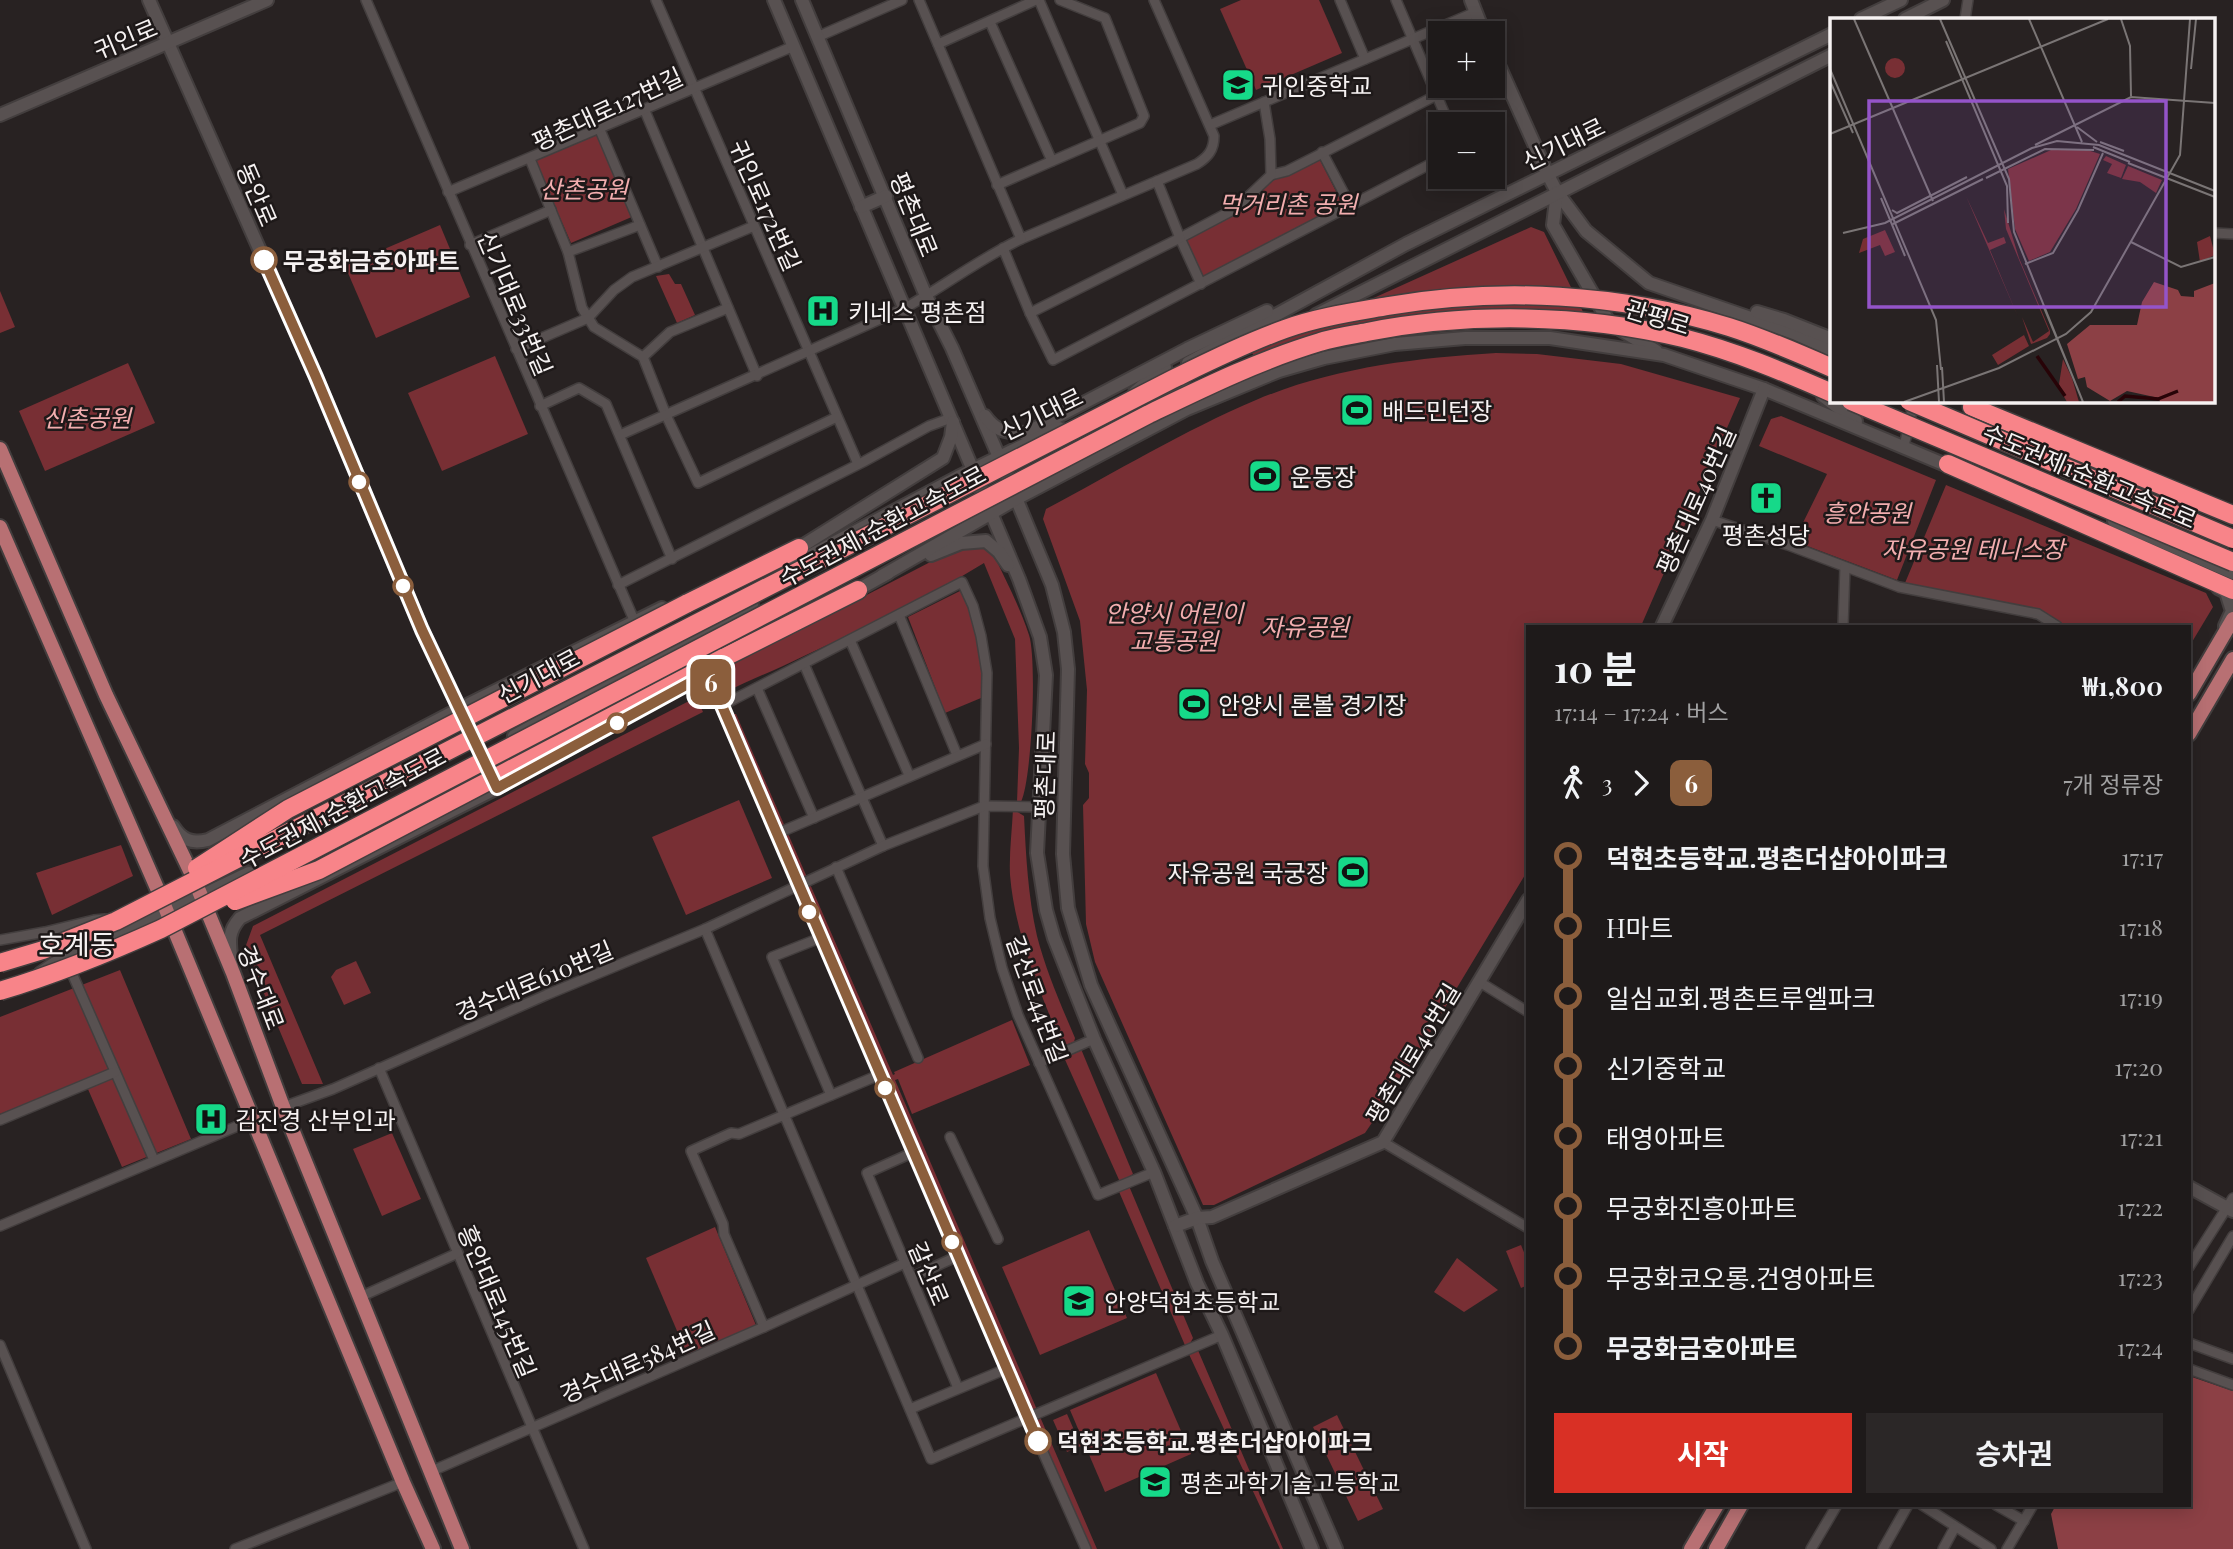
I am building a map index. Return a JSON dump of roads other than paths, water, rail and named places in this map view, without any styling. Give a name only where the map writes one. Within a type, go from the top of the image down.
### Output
[{"type":"highway","name":"수도권제1순환고속도로","points":[[0,963],[122,920],[1225,353],[1286,328],[1350,312],[1412,302],[1478,295],[1539,296],[1613,302],[1669,312],[1728,327],[1830,367]]},
{"type":"highway","name":"수도권제1순환고속도로","points":[[0,991],[93,960],[164,920],[1149,414],[1247,367],[1323,341],[1396,327],[1474,319],[1559,320],[1629,327],[1685,339],[1777,370],[1830,397]]},
{"type":"highway","name":"수도권제1순환고속도로","points":[[1853,402],[2233,562]]},
{"type":"highway","name":"수도권제1순환고속도로","points":[[1911,402],[2233,539]]},
{"type":"highway","points":[[1968,403],[2233,515]]},
{"type":"highway","points":[[1948,464],[2233,590]]},
{"type":"highway","points":[[122,920],[288,809],[799,548]]},
{"type":"highway","points":[[164,920],[319,870],[858,590]]},
{"type":"main road","name":"경수대로","points":[[0,449],[101,682],[194,879],[462,1549]]},
{"type":"main road","points":[[0,527],[160,895],[164,920],[254,1119],[433,1549]]},
{"type":"main road","points":[[2191,691],[2233,619]]},
{"type":"main road","points":[[2191,731],[2233,659]]},
{"type":"main road","points":[[1690,1549],[1716,1507]]},
{"type":"main road","points":[[1716,1549],[1740,1507]]},
{"type":"street","name":"동안로","points":[[149,0],[316,377],[422,630],[497,788]]},
{"type":"street","name":"귀인로","points":[[0,115],[267,0]]},
{"type":"street","name":"신기대로33번길","points":[[366,0],[634,620]]},
{"type":"street","name":"귀인로172번길","points":[[656,0],[858,464]]},
{"type":"street","name":"평촌대로","points":[[774,0],[1019,579],[1040,637],[1046,675],[1037,853],[1046,910],[1054,938],[1094,1039],[1154,1172],[1197,1283],[1222,1335],[1312,1549]]},
{"type":"street","name":"평촌대로","points":[[802,0],[926,296],[1006,472],[1052,585],[1064,632],[1068,697],[1063,855],[1068,908],[1074,933],[1091,985],[1197,1218],[1212,1261],[1331,1547]]},
{"type":"street","points":[[817,37],[902,0]]},
{"type":"street","points":[[919,0],[1021,239]]},
{"type":"street","points":[[938,44],[1038,0],[1123,195]]},
{"type":"street","points":[[997,185],[1140,123],[1144,116],[1105,18],[1060,0]]},
{"type":"street","points":[[620,435],[905,308],[1021,239],[1197,164],[1209,156],[1214,143],[1210,125],[1176,55],[1154,0]]},
{"type":"street","points":[[1340,0],[1365,59]]},
{"type":"street","points":[[1396,0],[1428,74]]},
{"type":"street","points":[[1863,18],[1900,0]]},
{"type":"street","points":[[1907,18],[1943,0]]},
{"type":"street","points":[[1965,18],[1968,0]]},
{"type":"street","points":[[1210,125],[1413,39],[1473,6]]},
{"type":"street","points":[[990,22],[1052,161]]},
{"type":"street","name":"신기대로","points":[[90,944],[164,920],[200,897],[353,821],[701,631],[1104,423],[1139,397],[1406,244],[1830,35]]},
{"type":"street","name":"평촌대로127번길","points":[[588,318],[582,308],[568,252],[530,159],[794,46]]},
{"type":"street","name":"신기대로","points":[[90,944],[160,895],[950,481],[1139,397],[1830,56]]},
{"type":"street","name":"관평로","points":[[1505,79],[1548,175],[1586,231],[1649,283],[1794,333],[1830,349]]},
{"type":"street","points":[[1030,313],[1235,209],[1270,175],[1287,171],[1431,98]]},
{"type":"street","points":[[1264,102],[1270,175]]},
{"type":"street","points":[[645,111],[757,376]]},
{"type":"street","points":[[600,130],[658,267]]},
{"type":"street","points":[[1322,152],[1352,207]]},
{"type":"street","points":[[448,192],[530,159]]},
{"type":"street","points":[[1003,248],[1053,360],[1428,166]]},
{"type":"street","points":[[1157,181],[1201,284]]},
{"type":"street","name":"관평로","points":[[1558,192],[1553,225],[1610,324],[1730,361],[1830,397]]},
{"type":"street","points":[[861,207],[886,197]]},
{"type":"street","points":[[470,245],[551,210]]},
{"type":"street","points":[[568,252],[640,225]]},
{"type":"street","points":[[516,349],[588,318],[614,290],[632,277],[754,226]]},
{"type":"street","points":[[976,404],[992,426],[1005,432],[1026,433],[1187,349],[1406,244]]},
{"type":"street","points":[[1649,283],[1784,320],[1830,338]]},
{"type":"street","points":[[643,357],[670,332],[728,308]]},
{"type":"street","points":[[588,318],[594,327],[643,357],[666,415],[698,483],[837,417]]},
{"type":"street","points":[[1139,397],[1318,346],[1391,332],[1465,323],[1610,324],[1664,355]]},
{"type":"street","points":[[233,973],[230,938],[232,927],[240,918],[497,788],[708,673],[786,634],[1016,499],[1212,398],[1279,371],[1324,358],[1395,344],[1489,338],[1550,338],[1664,355],[1764,389],[1948,464],[1980,485],[2207,582],[2226,593],[2232,611],[2216,649]]},
{"type":"street","points":[[1139,397],[1187,349]]},
{"type":"street","points":[[540,406],[579,388],[606,404],[672,559]]},
{"type":"street","name":"평촌대로40번길","points":[[1662,625],[1712,520],[1764,389]]},
{"type":"street","points":[[1836,402],[1872,433]]},
{"type":"street","name":"관평로","points":[[1841,402],[2233,573]]},
{"type":"street","points":[[1904,446],[1915,402]]},
{"type":"street","points":[[1934,402],[1995,435],[2233,533]]},
{"type":"street","points":[[1968,403],[2233,509]]},
{"type":"street","points":[[618,585],[929,426],[952,420],[951,437],[943,458],[799,548]]},
{"type":"street","points":[[1071,470],[1104,423]]},
{"type":"street","points":[[151,790],[178,835],[194,843],[208,840],[634,620],[950,481]]},
{"type":"street","points":[[1712,520],[1899,587],[2038,614],[2055,625]]},
{"type":"street","points":[[882,576],[961,543],[986,541],[999,552],[1019,579]]},
{"type":"street","points":[[1843,625],[1845,567]]},
{"type":"street","name":"갈산로44번길","points":[[899,615],[962,582],[973,606],[985,654],[984,866],[990,919],[1002,968],[1038,1063],[1098,1195],[1154,1172]]},
{"type":"street","points":[[721,706],[899,615],[957,755]]},
{"type":"street","points":[[850,640],[909,775]]},
{"type":"street","points":[[804,664],[883,846]]},
{"type":"street","name":"갈산로","points":[[708,673],[1027,1418],[1086,1549]]},
{"type":"street","points":[[757,688],[814,818]]},
{"type":"street","points":[[776,834],[986,744]]},
{"type":"street","points":[[984,806],[1039,807]]},
{"type":"street","name":"경수대로610번길","points":[[283,1107],[705,929],[883,846],[984,806]]},
{"type":"street","points":[[307,886],[353,821]]},
{"type":"street","points":[[836,867],[918,1058]]},
{"type":"street","name":"평촌대로40번길","points":[[1175,1226],[1197,1218],[1212,1217],[1383,1142],[1526,903]]},
{"type":"street","points":[[0,940],[94,920],[122,920]]},
{"type":"street","points":[[705,929],[931,1458],[1222,1335]]},
{"type":"street","points":[[820,938],[772,957],[831,1096]]},
{"type":"street","points":[[0,998],[64,955],[90,944]]},
{"type":"street","points":[[64,955],[154,1160]]},
{"type":"street","points":[[1478,981],[1526,1011]]},
{"type":"street","points":[[1038,1063],[1094,1039]]},
{"type":"street","name":"흥안대로145번길","points":[[379,1068],[584,1549]]},
{"type":"street","points":[[0,1120],[116,1072]]},
{"type":"street","points":[[764,1327],[691,1150],[731,1133],[738,1134],[879,1074]]},
{"type":"street","points":[[0,1226],[254,1119]]},
{"type":"street","points":[[950,1136],[998,1239]]},
{"type":"street","points":[[1383,1142],[1526,1227]]},
{"type":"street","name":"갈산로","points":[[914,1152],[867,1172],[958,1388]]},
{"type":"street","points":[[2191,1188],[2231,1206],[2191,1264]]},
{"type":"street","points":[[2191,1307],[2233,1237]]},
{"type":"street","points":[[360,1297],[458,1253]]},
{"type":"street","points":[[912,1277],[958,1256]]},
{"type":"street","name":"경수대로584번길","points":[[432,1471],[764,1327],[905,1262]]},
{"type":"street","points":[[2191,1344],[2233,1359]]},
{"type":"street","points":[[0,1345],[86,1549]]},
{"type":"street","points":[[910,1409],[1006,1368]]},
{"type":"street","points":[[2191,1369],[2233,1385]]},
{"type":"street","points":[[235,1549],[403,1482]]},
{"type":"street","points":[[1811,1549],[1836,1507]]},
{"type":"street","points":[[1883,1549],[1907,1507]]},
{"type":"street","points":[[1925,1507],[1991,1549]]},
{"type":"street","points":[[2000,1507],[2024,1521]]},
{"type":"street","points":[[2007,1549],[2032,1507]]},
{"type":"street","points":[[1943,1549],[1955,1527]]},
{"type":"place","name":"귀인중학교","points":[[1238,85]]},
{"type":"place","name":"무궁화금호아파트","points":[[264,260]]},
{"type":"place","name":"키네스 평촌점","points":[[823,311]]},
{"type":"place","name":"배드민턴장","points":[[1357,410]]},
{"type":"place","name":"운동장","points":[[1265,476]]},
{"type":"place","name":"평촌성당","points":[[1766,498]]},
{"type":"place","name":"안양시 론볼 경기장","points":[[1194,704]]},
{"type":"place","name":"자유공원 국궁장","points":[[1353,872]]},
{"type":"place","name":"김진경 산부인과","points":[[211,1119]]},
{"type":"place","name":"안양덕현초등학교","points":[[1079,1301]]},
{"type":"place","name":"덕현초등학교.평촌더샵아이파크","points":[[1038,1441]]},
{"type":"place","name":"평촌과학기술고등학교","points":[[1155,1482]]},
{"type":"district","name":"호계동","points":[[77,943]]},
{"type":"park label","name":"산촌공원","points":[[584,188]]},
{"type":"park label","name":"먹거리촌 공원","points":[[1288,203]]},
{"type":"park label","name":"신촌공원","points":[[87,417]]},
{"type":"park label","name":"흥안공원","points":[[1867,512]]},
{"type":"park label","name":"자유공원 테니스장","points":[[1973,548]]},
{"type":"park label","name":"안양시 어린이 교통공원","points":[[1174,626]]},
{"type":"park label","name":"자유공원","points":[[1305,626]]}]
